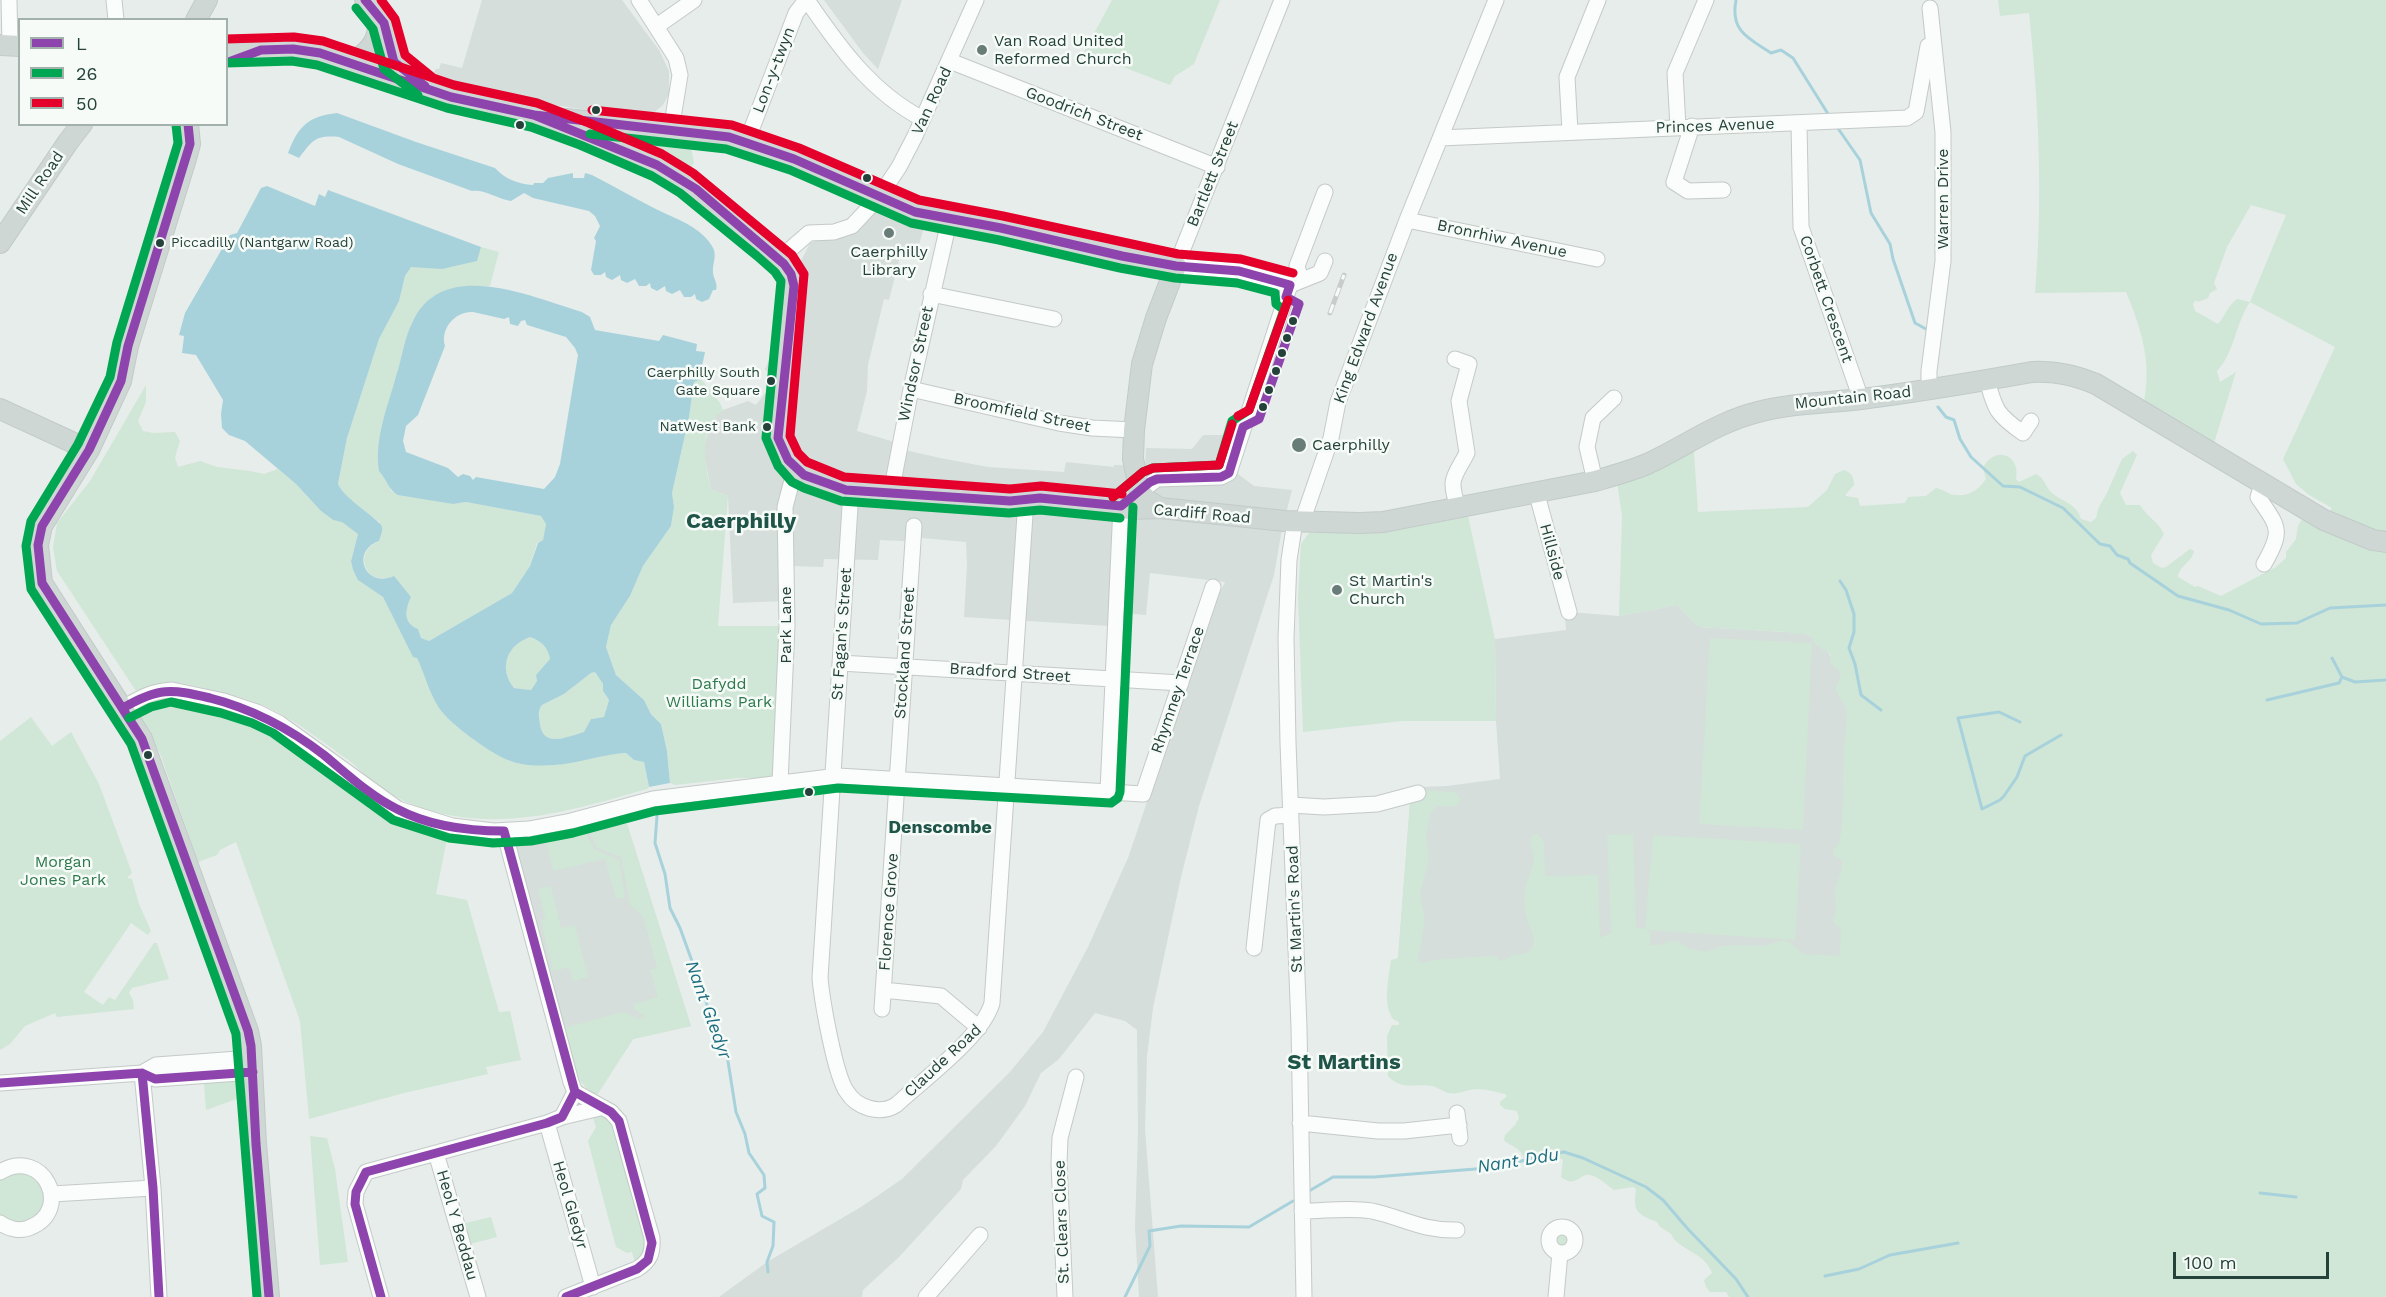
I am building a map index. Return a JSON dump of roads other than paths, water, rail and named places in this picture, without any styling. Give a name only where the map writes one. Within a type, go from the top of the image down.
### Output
[{"type":"main road","points":[[197,18],[207,0]]},
{"type":"main road","points":[[352,62],[370,49],[376,38],[379,24],[370,6]]},
{"type":"main road","points":[[370,6],[386,28],[394,62],[427,88]]},
{"type":"main road","points":[[228,62],[261,50]]},
{"type":"main road","points":[[228,51],[308,51],[352,62],[465,101],[534,116],[657,165],[704,194],[779,259],[791,274],[794,286],[778,438],[795,469]]},
{"type":"main road","points":[[534,116],[666,124],[747,141],[915,212],[950,217],[1176,266]]},
{"type":"main road","points":[[657,165],[647,155],[644,148],[648,136],[666,124]]},
{"type":"main road","name":"Mill Road","points":[[0,243],[80,126]]},
{"type":"main road","points":[[189,134],[120,381],[89,450],[42,526],[38,545],[39,565],[42,582],[142,739],[248,1031],[270,1297]]},
{"type":"main road","name":"Bartlett Street","points":[[1140,492],[1133,459],[1142,364],[1156,318],[1176,266]]},
{"type":"main road","name":"Mountain Road","points":[[1298,521],[1383,522],[1595,481],[1646,464],[1734,419],[1790,405],[1861,399],[2051,371],[2075,376],[2096,384],[2335,525],[2373,540],[2386,542]]},
{"type":"main road","points":[[0,409],[89,450]]},
{"type":"main road","name":"Cardiff Road","points":[[795,469],[827,485],[851,491],[1010,501],[1040,498],[1147,510],[1161,508],[1298,521]]},
{"type":"main road","points":[[1121,506],[1140,492],[1147,500],[1161,508]]},
{"type":"street","points":[[9,0],[10,46]]},
{"type":"street","points":[[114,0],[116,18]]},
{"type":"street","points":[[639,0],[676,58],[680,75],[666,124]]},
{"type":"street","points":[[657,26],[694,0]]},
{"type":"street","points":[[807,0],[851,63],[905,109],[923,118]]},
{"type":"street","name":"Lon-y-twyn","points":[[747,141],[796,13],[807,0]]},
{"type":"street","name":"Van Road","points":[[779,259],[809,233],[834,232],[852,226],[879,197],[899,167],[950,61],[976,0]]},
{"type":"street","name":"Bartlett Street","points":[[1176,266],[1282,0]]},
{"type":"street","name":"King Edward Avenue","points":[[1298,521],[1331,438],[1338,402],[1407,220],[1496,0]]},
{"type":"street","points":[[1570,132],[1567,77],[1598,0]]},
{"type":"street","points":[[1706,0],[1675,73],[1685,127],[1674,182],[1688,191],[1724,190]]},
{"type":"street","name":"Warren Drive","points":[[1929,389],[1929,371],[1943,261],[1940,89],[1930,8]]},
{"type":"street","name":"Princes Avenue","points":[[1440,138],[1799,124],[1910,117],[1918,106],[1928,46],[1934,44]]},
{"type":"street","name":"Goodrich Street","points":[[950,61],[1217,167]]},
{"type":"street","name":"Corbett Crescent","points":[[1799,124],[1801,228],[1861,399]]},
{"type":"street","points":[[1140,492],[1157,479],[1221,477],[1229,473],[1295,283],[1297,266],[1325,192]]},
{"type":"street","name":"Windsor Street","points":[[894,477],[931,294],[950,217]]},
{"type":"street","name":"Bronrhiw Avenue","points":[[1407,220],[1597,259]]},
{"type":"street","points":[[1176,266],[1239,271],[1295,283],[1320,273],[1325,261]]},
{"type":"street","points":[[931,294],[1054,320]]},
{"type":"street","points":[[1455,359],[1469,364],[1459,401],[1467,453],[1455,473],[1451,488],[1458,507]]},
{"type":"street","points":[[1987,380],[2002,419],[2023,433],[2031,421]]},
{"type":"street","name":"Broomfield Street","points":[[911,389],[1059,423],[1092,428],[1134,430]]},
{"type":"street","points":[[1595,481],[1587,447],[1593,418],[1614,398]]},
{"type":"street","name":"Park Lane","points":[[780,783],[787,626],[785,507],[795,469]]},
{"type":"street","points":[[2263,482],[2258,497],[2271,514],[2276,526],[2273,547],[2264,564]]},
{"type":"street","name":"St Fagan's Street","points":[[832,776],[851,491]]},
{"type":"street","name":"Hillside","points":[[1536,491],[1569,612]]},
{"type":"street","name":"Claude Road","points":[[832,776],[820,978],[826,1016],[846,1092],[855,1101],[875,1110],[892,1107],[979,1029],[988,1016],[994,994],[1026,500]]},
{"type":"street","points":[[123,708],[140,697],[165,690],[224,701],[257,712],[279,723],[398,809],[452,826],[504,831],[571,821],[662,797],[832,776],[1108,792],[1121,506]]},
{"type":"street","name":"St Martin's Road","points":[[1298,521],[1289,560],[1286,638],[1304,1297]]},
{"type":"street","name":"Stockland Street","points":[[897,780],[914,525]]},
{"type":"street","name":"Rhymney Terrace","points":[[1108,792],[1143,794],[1213,586]]},
{"type":"street","name":"Bradford Street","points":[[840,663],[1181,683]]},
{"type":"street","name":"Florence Grove","points":[[882,1009],[897,780]]},
{"type":"street","points":[[1254,948],[1268,820],[1291,810],[1377,804],[1418,794]]},
{"type":"street","points":[[504,831],[571,1082],[575,1092],[611,1112],[619,1121],[652,1238],[652,1248],[646,1264],[566,1297]]},
{"type":"street","points":[[884,990],[941,996],[979,1029]]},
{"type":"street","points":[[0,1083],[142,1073],[155,1078],[252,1065]]},
{"type":"street","points":[[142,1073],[153,1188],[159,1297]]},
{"type":"street","name":"St. Clears Close","points":[[1065,1297],[1060,1138],[1076,1077]]},
{"type":"street","points":[[562,1117],[575,1092]]},
{"type":"street","points":[[381,1297],[355,1204],[356,1192],[366,1172],[600,1107]]},
{"type":"street","name":"Heol Gledyr","points":[[547,1123],[593,1287]]},
{"type":"street","points":[[1300,1123],[1378,1131],[1404,1131],[1458,1125]]},
{"type":"street","name":"Heol Y Beddau","points":[[436,1153],[478,1297]]},
{"type":"street","points":[[0,1172],[17,1165],[27,1166],[44,1177],[52,1194],[46,1216],[38,1224],[28,1229],[16,1230],[0,1223]]},
{"type":"street","points":[[52,1194],[153,1188]]},
{"type":"street","points":[[1302,1211],[1369,1210],[1439,1231],[1457,1230]]},
{"type":"street","points":[[926,1297],[980,1235]]},
{"type":"street","points":[[1556,1297],[1560,1253]]},
{"type":"water","points":[[337,113],[495,168],[507,178],[522,183],[533,185],[543,183],[548,178],[573,173],[573,178],[584,178],[585,173],[592,175],[700,232],[714,249],[713,273],[716,290],[713,290],[709,299],[702,302],[696,299],[695,294],[691,297],[684,297],[680,290],[672,294],[666,291],[665,286],[657,291],[651,288],[650,283],[646,286],[639,286],[635,279],[627,283],[621,280],[620,275],[612,280],[606,277],[605,272],[601,275],[594,275],[591,270],[596,241],[594,238],[600,226],[595,216],[589,211],[533,198],[524,193],[511,201],[481,191],[472,191],[398,164],[339,137],[315,140],[299,158],[288,153],[296,136],[306,124],[327,114]]},
{"type":"water","points":[[267,186],[315,206],[319,194],[325,197],[328,190],[481,247],[477,261],[442,269],[411,267],[405,276],[399,301],[379,339],[347,438],[338,484],[348,497],[382,527],[379,541],[370,546],[365,553],[363,560],[365,567],[375,577],[384,579],[394,576],[411,597],[407,607],[408,620],[418,629],[421,638],[429,641],[512,593],[530,566],[538,543],[543,540],[546,524],[541,516],[466,502],[453,504],[398,495],[392,491],[379,471],[380,435],[405,342],[412,323],[426,303],[444,291],[466,286],[514,291],[582,312],[590,317],[595,330],[659,341],[663,335],[697,344],[696,351],[705,352],[699,380],[694,382],[689,417],[672,493],[674,507],[671,526],[643,566],[630,596],[611,625],[606,647],[616,675],[644,700],[651,714],[661,724],[667,751],[670,783],[649,787],[644,762],[634,760],[626,753],[563,764],[519,763],[491,751],[461,730],[439,708],[417,658],[413,657],[383,597],[358,580],[351,561],[358,534],[321,511],[296,484],[245,441],[229,435],[222,428],[223,400],[196,355],[182,353],[184,336],[179,335],[185,313],[230,235],[237,233],[261,188]],"holes":[[[473,312],[504,319],[509,317],[510,324],[518,326],[521,321],[525,320],[527,325],[566,337],[578,355],[560,464],[555,477],[544,489],[476,477],[473,480],[470,476],[463,474],[458,477],[448,468],[406,452],[403,441],[406,426],[418,415],[445,346],[447,328],[450,322],[460,314]],[[530,637],[537,640],[546,648],[550,659],[536,675],[537,681],[531,690],[514,688],[507,673],[507,658],[522,641]],[[595,672],[609,700],[604,717],[591,719],[584,732],[558,739],[546,736],[540,724],[539,710],[542,705],[564,694]]]},
{"type":"waterway","points":[[1736,0],[1735,11],[1738,26],[1748,38],[1771,53],[1781,50],[1793,58],[1830,117]]},
{"type":"waterway","points":[[1837,127],[1860,160],[1871,213],[1890,244],[1915,323],[1926,329]]},
{"type":"waterway","points":[[1938,407],[1946,417],[1954,420],[1960,439],[1971,457],[2003,486],[2020,487],[2063,508],[2100,544],[2110,546],[2117,555],[2128,559],[2130,563],[2178,596],[2229,610],[2261,624],[2297,623],[2330,608],[2386,605]]},
{"type":"waterway","points":[[1840,581],[1846,590],[1854,614],[1854,632],[1849,648],[1855,664],[1861,695],[1881,710]]},
{"type":"waterway","points":[[2267,700],[2339,683],[2342,677],[2332,658]]},
{"type":"waterway","points":[[2342,677],[2355,682],[2386,680]]},
{"type":"waterway","points":[[2020,722],[1999,712],[1958,718],[1982,809],[2004,796],[2017,777],[2025,756],[2061,735]]},
{"type":"waterway","name":"Nant Gledyr","points":[[658,803],[655,843],[665,874],[670,908],[680,928],[705,997],[714,1033],[727,1055],[736,1112],[745,1134],[749,1153],[764,1175],[765,1188],[757,1194],[762,1216],[774,1222],[773,1246],[767,1262],[768,1272]]},
{"type":"waterway","name":"Nant Ddu","points":[[1309,1191],[1333,1177],[1374,1177],[1501,1167],[1542,1155],[1564,1152],[1583,1158],[1646,1187],[1663,1200],[1736,1279],[1748,1297]]},
{"type":"waterway","points":[[2260,1193],[2296,1197]]},
{"type":"waterway","name":"Nant Ddu","points":[[1125,1297],[1150,1246],[1149,1231],[1181,1226],[1249,1227],[1293,1201]]},
{"type":"waterway","points":[[1825,1276],[1859,1269],[1890,1255],[1958,1243]]},
{"type":"railway","points":[[1330,313],[1344,275]]},
{"type":"place","name":"Van Road United Reformed Church","points":[[982,50]]},
{"type":"place","name":"Caerphilly Library","points":[[889,233]]},
{"type":"place","name":"Piccadilly (Nantgarw Road)","points":[[160,243]]},
{"type":"place","name":"Caerphilly South Gate Square","points":[[771,381]]},
{"type":"place","name":"NatWest Bank","points":[[767,427]]},
{"type":"place","name":"Caerphilly","points":[[1299,445]]},
{"type":"place","name":"St Martin's Church","points":[[1337,590]]},
{"type":"district","name":"Caerphilly","points":[[741,522]]},
{"type":"district","name":"Denscombe","points":[[940,828]]},
{"type":"district","name":"St Martins","points":[[1344,1063]]},
{"type":"park label","name":"Dafydd Williams Park","points":[[719,693]]},
{"type":"park label","name":"Morgan Jones Park","points":[[63,871]]}]
